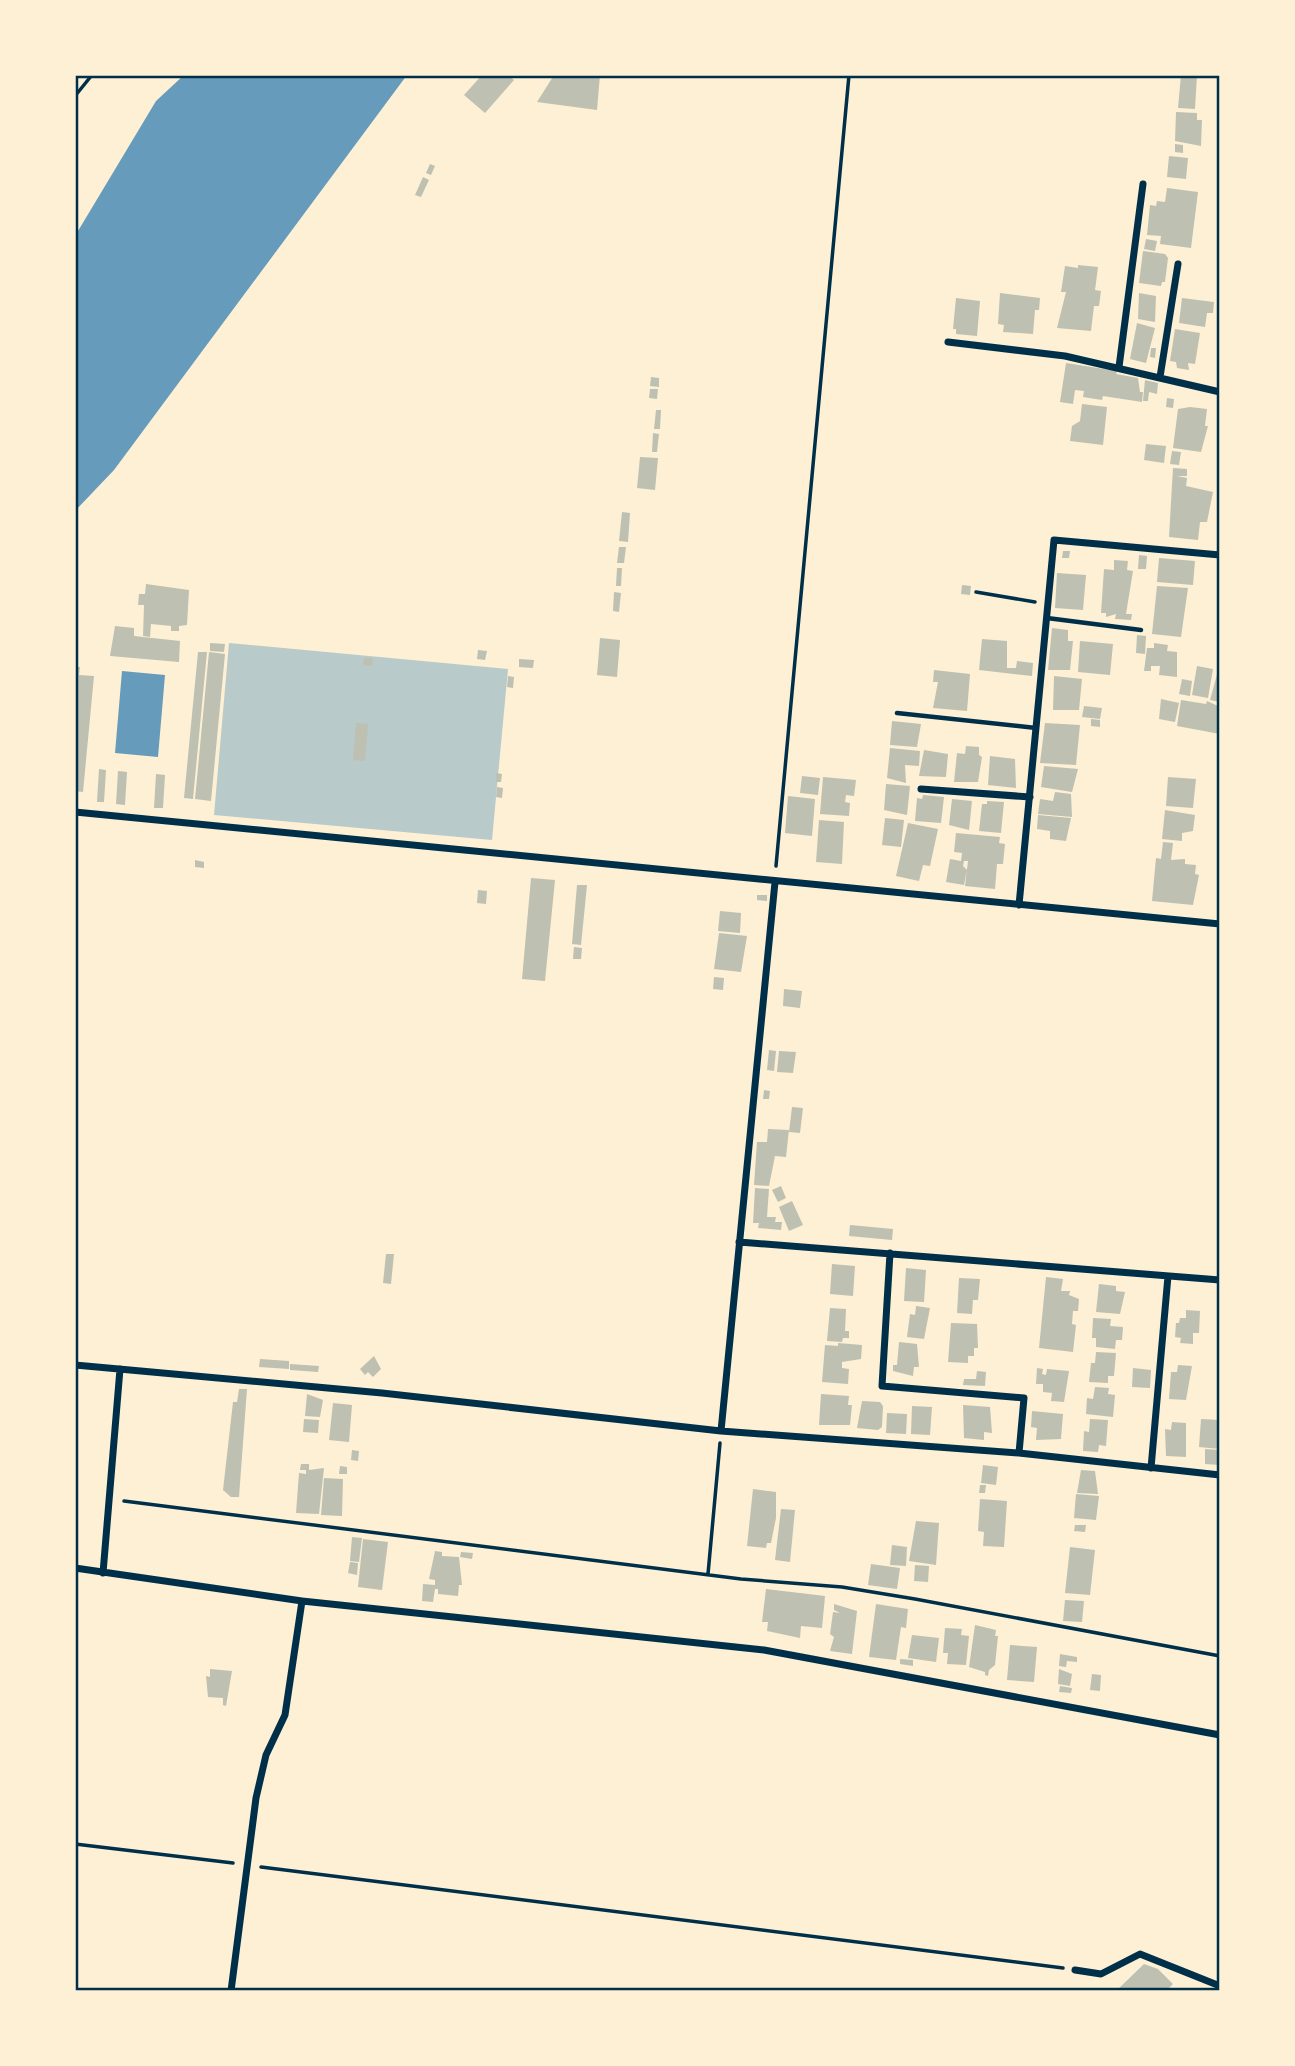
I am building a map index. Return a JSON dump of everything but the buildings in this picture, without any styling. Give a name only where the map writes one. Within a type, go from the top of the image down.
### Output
[{"type":"street","points":[[1119,367],[1143,184]]},
{"type":"street","points":[[1160,377],[1178,264]]},
{"type":"street","points":[[947,342],[1038,351],[1119,367],[1220,392]]},
{"type":"street","points":[[1018,905],[1054,540],[1220,555]]},
{"type":"street","points":[[920,789],[1030,797]]},
{"type":"street","points":[[75,812],[1220,925]]},
{"type":"street","points":[[722,1431],[775,882]]},
{"type":"street","points":[[739,1242],[1220,1280]]},
{"type":"street","points":[[890,1253],[882,1386],[1024,1398],[1019,1453]]},
{"type":"street","points":[[1151,1468],[1168,1276]]},
{"type":"street","points":[[75,1365],[368,1391],[722,1431],[1019,1453],[1220,1475]]},
{"type":"street","points":[[103,1573],[120,1369]]},
{"type":"street","points":[[75,1569],[302,1601],[764,1650],[1220,1735]]},
{"type":"street","points":[[231,1991],[247,1865],[265,1755],[285,1715],[302,1601]]},
{"type":"street","points":[[1075,1970],[1101,1974],[1140,1954],[1220,1986]]},
{"type":"lane","points":[[1046,618],[1141,630]]},
{"type":"lane","points":[[897,713],[1036,728]]},
{"type":"path","points":[[75,96],[92,75]]},
{"type":"path","points":[[775,882],[849,75]]},
{"type":"path","points":[[976,592],[1048,604]]},
{"type":"path","points":[[708,1574],[722,1431]]},
{"type":"path","points":[[109,1499],[915,1598],[1220,1656]]},
{"type":"path","points":[[75,1844],[1075,1970]]},
{"type":"shaded area","points":[[229,643],[508,669],[492,840],[214,815]]},
{"type":"water","points":[[184,75],[407,75],[114,470],[75,511],[75,236],[156,101]]},
{"type":"water","points":[[122,671],[165,675],[158,757],[115,753]]}]
